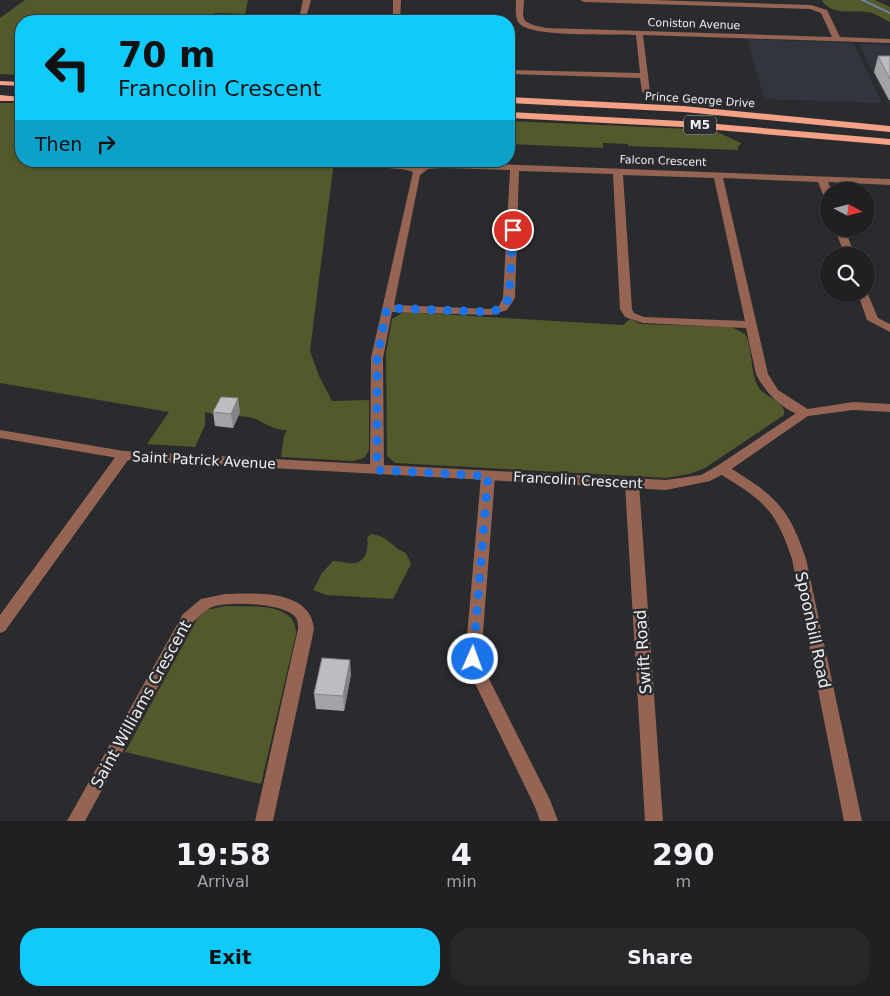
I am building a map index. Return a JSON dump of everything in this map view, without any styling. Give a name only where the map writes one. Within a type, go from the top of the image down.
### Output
[{"type":"main road","points":[[0,84],[15,84]]},
{"type":"main road","points":[[0,98],[15,99]]},
{"type":"main road","name":"Prince George Drive","points":[[515,100],[684,109],[890,128]]},
{"type":"main road","name":"Prince George Drive","points":[[515,115],[702,125],[890,142]]},
{"type":"street","points":[[304,15],[307,0]]},
{"type":"street","points":[[397,15],[398,0]]},
{"type":"street","name":"Coniston Avenue","points":[[520,0],[518,18],[523,23],[533,28],[554,31],[890,41]]},
{"type":"street","points":[[584,0],[683,1],[817,8],[824,12],[837,39]]},
{"type":"street","points":[[639,33],[646,92]]},
{"type":"street","points":[[515,72],[644,76]]},
{"type":"street","points":[[377,470],[377,358],[416,174],[426,167]]},
{"type":"street","points":[[387,308],[491,312],[503,308],[509,298],[516,167]]},
{"type":"street","name":"Falcon Crescent","points":[[516,167],[890,182]]},
{"type":"street","points":[[618,171],[626,309],[629,315],[643,320],[751,325]]},
{"type":"street","points":[[718,175],[762,374],[769,388],[777,396],[804,413],[853,406],[890,408]]},
{"type":"street","points":[[866,302],[874,320],[890,329]]},
{"type":"street","name":"Francolin Crescent","points":[[377,470],[632,484],[666,485],[689,482],[706,478],[722,470],[804,413]]},
{"type":"street","points":[[0,434],[124,455]]},
{"type":"street","name":"Saint Patrick Avenue","points":[[0,627],[124,455],[377,470]]},
{"type":"street","name":"Spoonbill Road","points":[[722,470],[768,500],[780,513],[790,530],[799,559],[853,821]]},
{"type":"street","points":[[488,476],[473,659],[478,673],[544,806],[549,821]]},
{"type":"street","name":"Swift Road","points":[[632,484],[654,821]]},
{"type":"street","name":"Saint Williams Crescent","points":[[76,821],[188,618],[207,603],[224,599],[283,603],[298,609],[306,620],[306,629],[264,821]]},
{"type":"shaded area","points":[[747,39],[854,43],[882,103],[764,99]]},
{"type":"shaded area","points":[[859,44],[890,45],[890,104],[888,104]]},
{"type":"green space","points":[[25,0],[248,0],[245,14],[15,15],[15,75],[0,74],[0,18]]},
{"type":"green space","points":[[822,0],[875,0],[890,7],[890,22],[870,13],[836,10],[830,8]]},
{"type":"green space","points":[[0,103],[15,103],[15,167],[333,167],[310,351],[319,376],[332,401],[369,400],[369,450],[364,458],[353,461],[281,457],[284,436],[287,430],[277,429],[249,417],[205,412],[205,425],[195,447],[147,444],[169,412],[0,383]]},
{"type":"green space","points":[[515,121],[713,130],[741,143],[738,150],[628,146],[628,144],[605,143],[603,143],[603,148],[515,144]]},
{"type":"green space","points":[[404,312],[623,325],[630,319],[641,324],[732,327],[745,334],[748,340],[754,375],[759,388],[782,406],[784,415],[705,468],[689,474],[667,478],[395,463],[387,456],[386,353],[392,319]]},
{"type":"green space","points":[[371,534],[382,537],[406,553],[411,564],[393,599],[326,595],[313,590],[322,573],[333,561],[351,563],[361,560],[366,554],[367,538]]},
{"type":"green space","points":[[226,606],[270,608],[289,616],[294,623],[296,634],[261,784],[125,752],[197,619],[206,610]]},
{"type":"building","points":[[878,56],[890,56],[890,79]]},
{"type":"building","points":[[221,397],[238,398],[231,414],[213,412]]},
{"type":"building","points":[[322,658],[350,660],[343,696],[314,694]]},
{"type":"waterway","points":[[862,0],[890,13]]},
{"type":"route","points":[[473,659],[472,650],[488,476],[377,470],[377,358],[387,308],[491,312],[503,308],[509,298],[513,230]]}]
